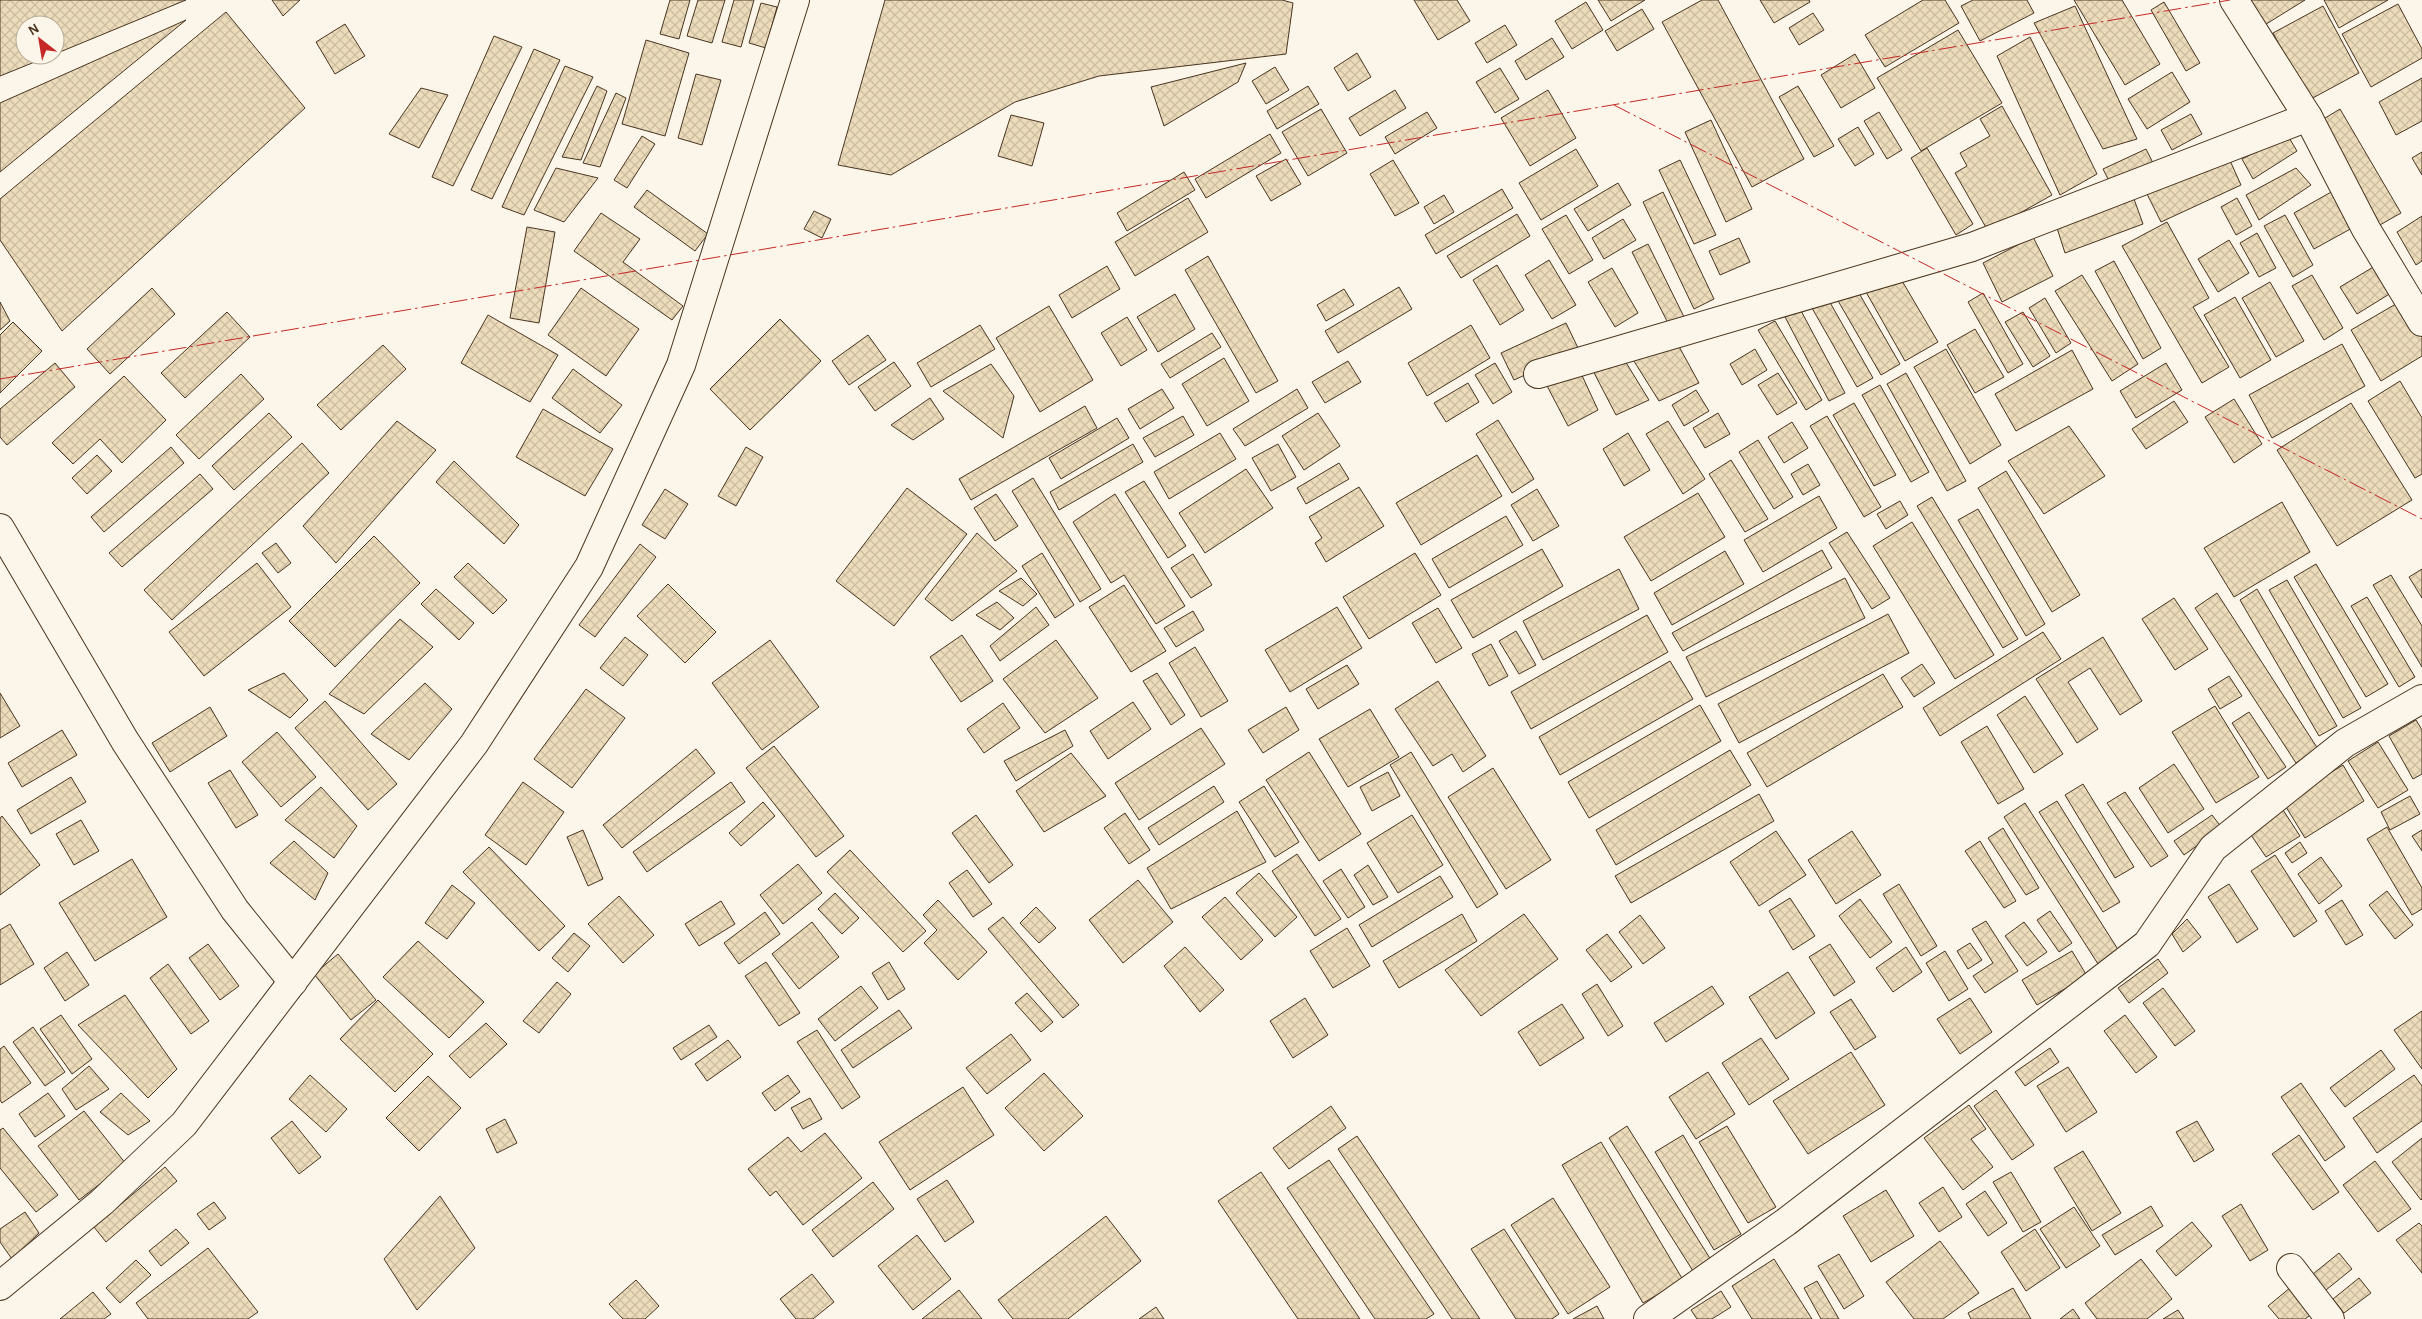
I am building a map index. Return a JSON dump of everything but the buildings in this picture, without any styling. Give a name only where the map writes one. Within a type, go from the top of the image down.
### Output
[{"type":"street","points":[[0,1286],[102,1202],[184,1124],[226,1066],[293,982],[474,744],[589,567],[682,365],[794,0]]},
{"type":"street","points":[[2234,0],[2308,116],[2366,228],[2422,322]]},
{"type":"street","points":[[1538,374],[1972,247],[2308,116]]},
{"type":"street","points":[[0,528],[125,741],[235,910],[293,982]]},
{"type":"street","points":[[1648,1319],[1786,1222],[2147,944],[2213,848],[2345,743],[2422,699]]},
{"type":"street","points":[[2291,1268],[2330,1319]]},
{"type":"power","points":[[0,379],[2230,0]]},
{"type":"power","points":[[1614,105],[2422,519]]}]
